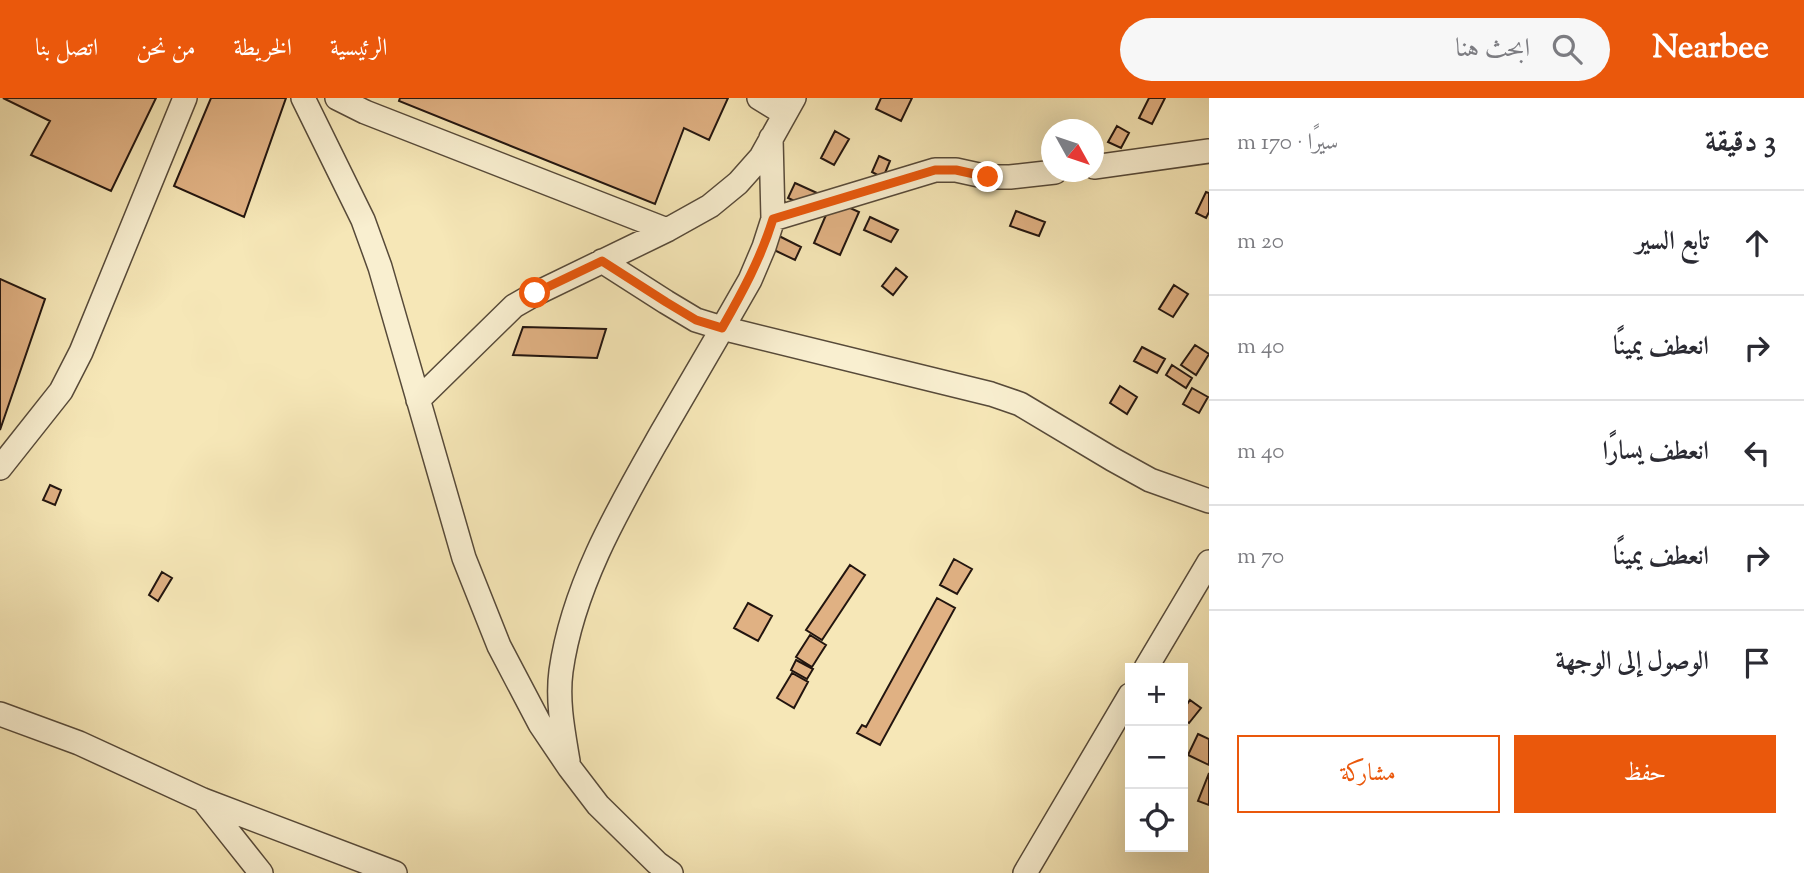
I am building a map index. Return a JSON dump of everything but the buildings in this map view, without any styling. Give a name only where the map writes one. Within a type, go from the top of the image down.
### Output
[{"type":"street","points":[[2,464],[61,391],[81,352],[185,98]]},
{"type":"street","points":[[303,98],[363,220],[380,267],[464,558],[494,633],[540,724],[569,767],[598,805],[657,863],[671,873]]},
{"type":"street","points":[[337,98],[369,105],[667,230]]},
{"type":"street","points":[[418,400],[514,306],[535,293],[667,230],[710,206],[738,183],[761,157],[789,106],[759,98]]},
{"type":"street","points":[[569,767],[559,700],[561,671],[583,587],[622,502],[750,280],[764,247],[773,219],[771,138]]},
{"type":"street","points":[[1104,166],[1209,151]]},
{"type":"street","points":[[773,219],[935,170],[956,170],[988,177],[1041,174]]},
{"type":"street","points":[[602,261],[696,320],[991,394],[1020,404],[1150,480],[1209,501]]},
{"type":"street","points":[[1149,663],[1209,562]]},
{"type":"street","points":[[1025,873],[1125,703]]},
{"type":"street","points":[[0,714],[79,743],[203,800],[396,873]]},
{"type":"street","points":[[203,800],[261,873]]},
{"type":"route","points":[[535,293],[602,261],[696,320],[722,328],[750,280],[773,219],[935,170],[956,170],[988,177]]}]
